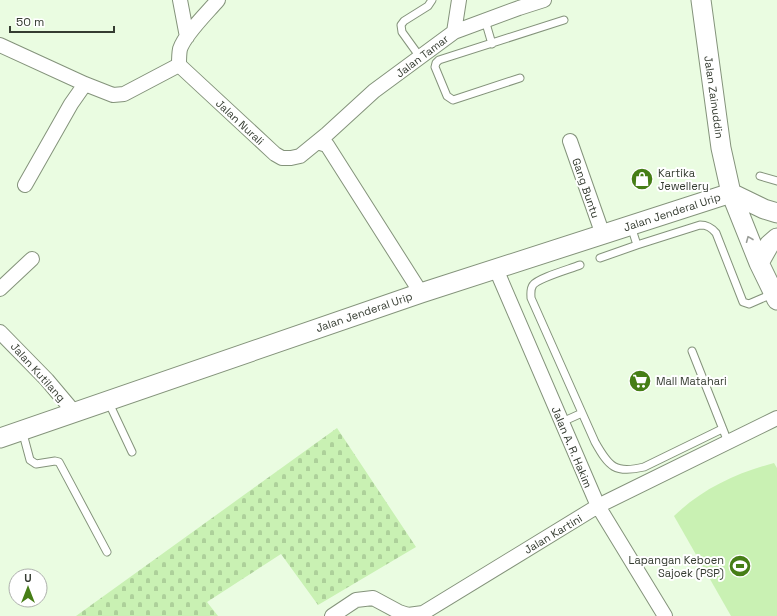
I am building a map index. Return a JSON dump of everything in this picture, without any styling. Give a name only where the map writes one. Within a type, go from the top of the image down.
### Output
[{"type":"street","points":[[180,0],[187,37]]},
{"type":"street","points":[[0,45],[85,84],[118,96],[179,65],[180,51],[187,37],[218,0]]},
{"type":"street","points":[[454,32],[459,0]]},
{"type":"street","points":[[506,0],[519,8]]},
{"type":"street","name":"Jalan Tamar","points":[[317,142],[374,91],[454,32],[484,20],[544,0]]},
{"type":"street","name":"Jalan Zainuddin","points":[[701,0],[721,148],[731,193],[759,263],[776,297]]},
{"type":"street","name":"Jalan Nurali","points":[[179,65],[275,154],[282,158],[300,156],[317,142]]},
{"type":"street","points":[[25,184],[71,104],[85,84]]},
{"type":"street","name":"Gang Buntu","points":[[570,141],[603,235]]},
{"type":"street","points":[[317,142],[326,146],[421,293]]},
{"type":"street","points":[[731,193],[764,209],[777,213]]},
{"type":"street","name":"Jalan Jenderal Urip","points":[[0,438],[421,293],[731,193]]},
{"type":"street","points":[[759,263],[769,245],[777,238]]},
{"type":"street","points":[[0,289],[32,259]]},
{"type":"street","name":"Jalan A. R. Hakim","points":[[496,269],[598,506],[665,616]]},
{"type":"street","name":"Jalan Kutilang","points":[[0,332],[47,380],[74,412]]},
{"type":"street","name":"Jalan Kartini","points":[[332,616],[356,600],[373,598],[399,612],[408,614],[423,613],[598,506],[777,418]]},
{"type":"lane","points":[[420,57],[402,32],[402,25],[404,21],[428,6],[432,0]]},
{"type":"lane","points":[[484,20],[492,44]]},
{"type":"lane","points":[[520,78],[453,100],[447,96],[436,71],[436,63],[439,60],[564,20]]},
{"type":"lane","points":[[760,176],[777,181]]},
{"type":"lane","points":[[600,258],[700,225],[706,225],[712,228],[716,233],[743,302],[749,304],[776,297]]},
{"type":"lane","points":[[631,226],[637,245]]},
{"type":"lane","points":[[580,265],[539,280],[533,285],[530,291],[531,298],[601,453],[615,468],[621,470],[632,470],[644,467],[722,429]]},
{"type":"lane","points":[[692,351],[728,442]]},
{"type":"lane","points":[[108,400],[132,452]]},
{"type":"lane","points":[[562,422],[582,413]]},
{"type":"lane","points":[[22,430],[30,460],[36,464],[55,461],[59,462],[107,552]]},
{"type":"green space","points":[[337,428],[416,547],[318,605],[281,554],[207,602],[218,616],[76,616]]},
{"type":"green space","name":"Lapangan Keboen Sajoek (PSP)","points":[[774,463],[777,468],[777,616],[731,616],[674,516],[696,498],[720,483],[746,472]]},
{"type":"place","name":"Kartika Jewellery","points":[[642,179]]},
{"type":"place","name":"Mall Matahari","points":[[640,381]]},
{"type":"place","name":"Lapangan Keboen Sajoek (PSP)","points":[[740,566]]}]
